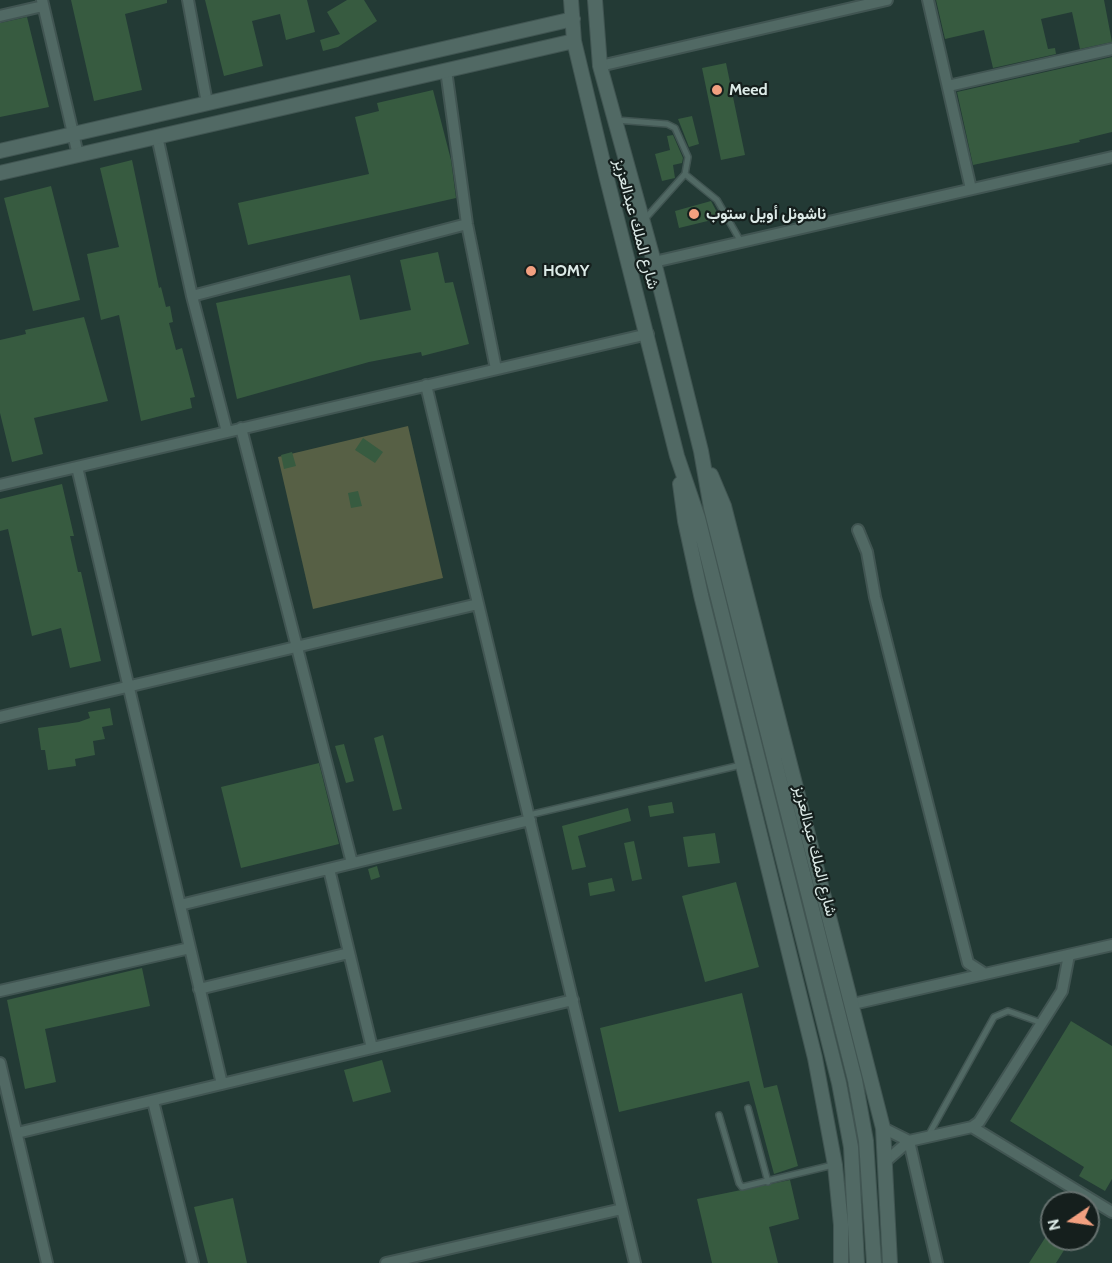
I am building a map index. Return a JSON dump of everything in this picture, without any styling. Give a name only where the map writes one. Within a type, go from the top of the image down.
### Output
[{"type":"street","points":[[188,0],[207,103]]},
{"type":"street","name":"شارع الملك عبدالعزيز","points":[[571,0],[574,41],[677,456],[698,518],[839,1083],[851,1147],[857,1263]]},
{"type":"street","name":"شارع الملك عبدالعزيز","points":[[595,0],[600,66],[654,262],[701,451],[711,508],[855,1080],[866,1141],[874,1263]]},
{"type":"street","points":[[600,66],[887,0]]},
{"type":"street","points":[[928,0],[971,189]]},
{"type":"street","points":[[0,16],[43,3],[78,155]]},
{"type":"street","points":[[0,151],[573,19]]},
{"type":"street","points":[[0,173],[574,41]]},
{"type":"street","points":[[948,86],[1112,49]]},
{"type":"street","points":[[446,70],[467,224],[496,369]]},
{"type":"street","points":[[157,136],[192,296],[227,432]]},
{"type":"street","points":[[654,262],[1112,157]]},
{"type":"street","points":[[192,296],[467,224]]},
{"type":"street","points":[[0,484],[648,334]]},
{"type":"street","points":[[426,385],[635,1263]]},
{"type":"street","points":[[241,428],[352,863]]},
{"type":"street","name":"شارع الملك عبدالعزيز","points":[[701,451],[724,506],[883,1128],[887,1160],[890,1263]]},
{"type":"street","name":"شارع الملك عبدالعزيز","points":[[677,456],[687,532],[816,1058],[835,1165],[841,1225],[841,1263]]},
{"type":"street","points":[[77,466],[222,1084]]},
{"type":"street","points":[[858,530],[867,552],[875,597],[968,963],[985,974]]},
{"type":"street","points":[[0,717],[478,604]]},
{"type":"street","points":[[180,905],[529,818]]},
{"type":"street","points":[[329,869],[372,1048]]},
{"type":"street","points":[[853,1004],[1112,945]]},
{"type":"street","points":[[0,991],[190,948]]},
{"type":"street","points":[[200,989],[349,953]]},
{"type":"street","points":[[887,1160],[909,1141],[972,1127],[979,1122],[1062,991],[1069,955]]},
{"type":"street","points":[[17,1133],[573,1000]]},
{"type":"street","points":[[0,1063],[47,1263]]},
{"type":"street","points":[[153,1101],[193,1263]]},
{"type":"street","points":[[972,1127],[1112,1212]]},
{"type":"street","points":[[883,1128],[909,1141]]},
{"type":"street","points":[[909,1141],[937,1263]]},
{"type":"street","points":[[386,1263],[622,1209]]},
{"type":"lane","points":[[615,120],[658,121],[675,128],[688,157],[685,174],[643,221]]},
{"type":"lane","points":[[685,174],[717,200],[741,242]]},
{"type":"lane","points":[[529,818],[743,764]]},
{"type":"lane","points":[[928,1136],[994,1017],[1008,1011],[1042,1023]]},
{"type":"lane","points":[[748,1108],[768,1182]]},
{"type":"lane","points":[[719,1114],[739,1183],[746,1187],[835,1165]]},
{"type":"green space","points":[[408,426],[443,578],[313,609],[278,457]]},
{"type":"building","points":[[71,0],[167,0],[167,3],[125,14],[142,90],[94,101]]},
{"type":"building","points":[[205,0],[307,0],[315,32],[286,40],[280,14],[252,21],[263,66],[224,76]]},
{"type":"building","points":[[347,0],[364,0],[377,21],[338,47],[323,51],[320,40],[340,34],[327,12]]},
{"type":"building","points":[[936,0],[1104,0],[1112,42],[1080,49],[1072,12],[1041,19],[1048,49],[1055,48],[1056,54],[993,68],[984,30],[945,39]]},
{"type":"building","points":[[27,17],[49,107],[0,117],[0,23]]},
{"type":"building","points":[[1112,57],[1112,132],[1079,140],[1080,142],[973,165],[957,92]]},
{"type":"building","points":[[726,63],[745,155],[721,160],[702,68]]},
{"type":"building","points":[[433,90],[451,160],[456,198],[248,245],[238,203],[369,174],[355,117],[379,111],[377,103]]},
{"type":"building","points":[[692,116],[699,144],[689,147],[678,119]]},
{"type":"building","points":[[673,135],[683,158],[682,163],[673,165],[675,178],[662,181],[655,154],[670,150],[667,136]]},
{"type":"building","points":[[132,160],[159,288],[161,287],[166,307],[170,306],[173,322],[169,323],[176,350],[182,348],[195,397],[190,398],[192,408],[141,421],[119,315],[101,320],[87,254],[119,247],[100,168]]},
{"type":"building","points":[[51,186],[80,300],[33,311],[4,198]]},
{"type":"building","points":[[711,201],[720,218],[679,228],[675,211]]},
{"type":"building","points":[[438,252],[445,283],[453,282],[469,344],[422,356],[421,352],[369,362],[237,399],[216,303],[350,275],[360,320],[411,310],[400,260]]},
{"type":"building","points":[[84,317],[108,401],[34,418],[43,454],[12,462],[0,413],[0,340],[26,334],[25,330]]},
{"type":"building","points":[[363,438],[383,452],[375,463],[355,450]]},
{"type":"building","points":[[292,452],[296,466],[284,469],[281,455]]},
{"type":"building","points":[[62,484],[74,536],[70,536],[78,572],[81,572],[101,661],[70,668],[61,628],[32,636],[8,529],[0,531],[0,499]]},
{"type":"building","points":[[358,491],[362,506],[351,508],[348,493]]},
{"type":"building","points":[[110,708],[113,725],[102,727],[105,739],[93,741],[95,755],[75,759],[76,766],[48,770],[45,750],[41,750],[38,728],[79,722],[90,718],[88,712]]},
{"type":"building","points":[[383,735],[402,809],[393,811],[374,738]]},
{"type":"building","points":[[344,744],[354,781],[346,783],[335,746]]},
{"type":"building","points":[[319,763],[339,844],[241,868],[221,787]]},
{"type":"building","points":[[672,802],[674,813],[650,817],[648,806]]},
{"type":"building","points":[[628,808],[631,821],[578,836],[586,867],[572,870],[562,826]]},
{"type":"building","points":[[715,833],[720,863],[688,867],[683,837]]},
{"type":"building","points":[[634,841],[642,879],[632,881],[624,843]]},
{"type":"building","points":[[377,866],[380,877],[371,880],[368,869]]},
{"type":"building","points":[[612,878],[615,891],[590,896],[588,883]]},
{"type":"building","points":[[736,882],[759,967],[705,982],[682,896]]},
{"type":"building","points":[[142,968],[150,1006],[45,1029],[56,1082],[25,1089],[7,1000]]},
{"type":"building","points":[[742,993],[764,1088],[777,1085],[798,1166],[774,1174],[749,1081],[619,1112],[600,1028]]},
{"type":"building","points":[[1071,1021],[1112,1046],[1112,1179],[1105,1191],[1079,1176],[1084,1167],[1010,1121]]},
{"type":"building","points":[[382,1060],[391,1092],[353,1102],[344,1070]]},
{"type":"building","points":[[790,1180],[799,1219],[769,1227],[778,1263],[712,1263],[697,1199]]},
{"type":"building","points":[[233,1198],[247,1263],[208,1263],[194,1207]]},
{"type":"building","points":[[1040,1246],[1040,1251],[1064,1251],[1056,1263],[1029,1263]]},
{"type":"place","name":"Meed","points":[[717,90]]},
{"type":"place","name":"ناشونل أويل ستوب","points":[[694,214]]},
{"type":"place","name":"HOMY","points":[[531,271]]}]
